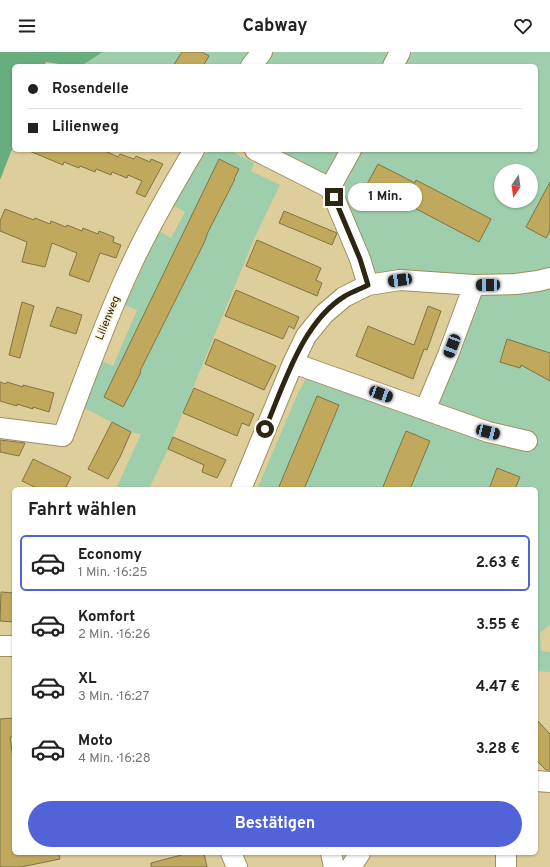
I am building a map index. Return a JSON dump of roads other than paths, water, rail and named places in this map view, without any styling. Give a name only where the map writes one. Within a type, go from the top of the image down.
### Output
[{"type":"street","points":[[253,64],[262,52]]},
{"type":"street","points":[[394,64],[400,52]]},
{"type":"street","name":"Lilienweg","points":[[0,428],[63,436],[129,269],[165,198],[193,152]]},
{"type":"street","points":[[258,152],[330,188],[360,259],[368,285]]},
{"type":"street","points":[[330,188],[351,152]]},
{"type":"street","points":[[242,487],[293,362],[306,336],[324,314],[344,297],[368,285],[400,280],[474,285],[538,282],[550,278]]},
{"type":"street","points":[[425,410],[448,355],[474,285]]},
{"type":"street","points":[[293,362],[488,432],[528,441]]},
{"type":"street","points":[[0,646],[12,646]]},
{"type":"street","points":[[538,782],[550,782]]},
{"type":"street","points":[[232,855],[237,867]]},
{"type":"street","points":[[331,855],[334,867]]},
{"type":"street","points":[[351,867],[359,855]]},
{"type":"street","points":[[506,855],[506,867]]}]
